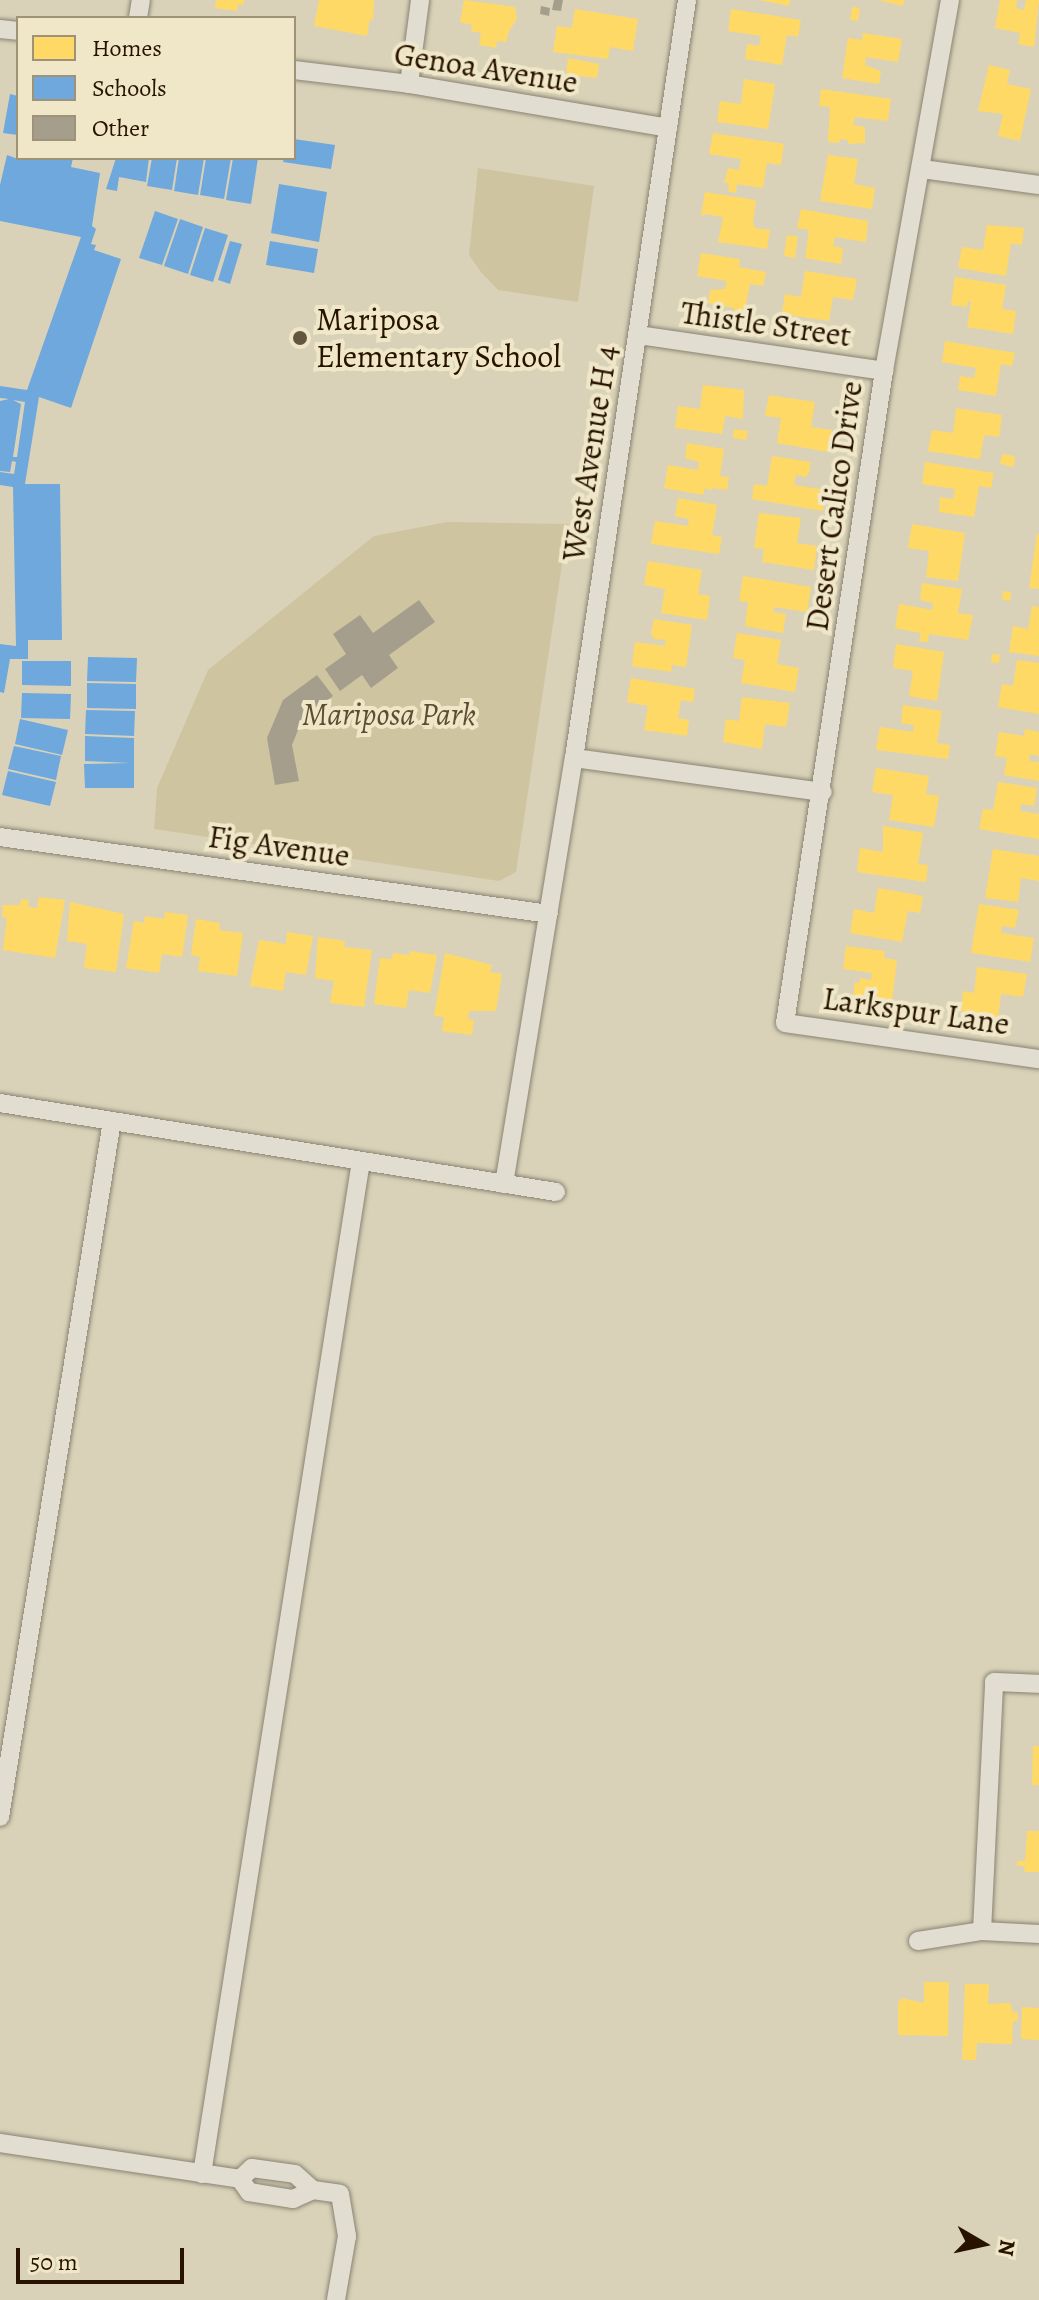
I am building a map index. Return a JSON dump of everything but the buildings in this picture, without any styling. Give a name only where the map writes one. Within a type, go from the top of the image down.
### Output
[{"type":"street","points":[[409,84],[420,0]]},
{"type":"street","name":"West Avenue H 4","points":[[504,1184],[574,758],[687,0]]},
{"type":"street","name":"Desert Calico Drive","points":[[785,1023],[823,792],[884,371],[950,0]]},
{"type":"street","name":"Genoa Avenue","points":[[296,70],[409,84],[668,128]]},
{"type":"street","points":[[922,169],[1039,185]]},
{"type":"street","name":"Thistle Street","points":[[638,335],[884,371]]},
{"type":"street","points":[[574,758],[823,792]]},
{"type":"street","name":"Fig Avenue","points":[[0,837],[549,914]]},
{"type":"street","name":"Larkspur Lane","points":[[785,1023],[1039,1059]]},
{"type":"street","points":[[0,1103],[556,1192]]},
{"type":"street","points":[[0,1817],[112,1121]]},
{"type":"street","points":[[202,2174],[361,1161]]},
{"type":"street","points":[[982,1931],[994,1682],[1039,1684]]},
{"type":"street","points":[[918,1941],[982,1931],[1039,1934]]},
{"type":"street","points":[[0,2143],[240,2179],[252,2168],[295,2174],[313,2190],[340,2194],[347,2236],[336,2300]]},
{"type":"green space","points":[[478,168],[594,186],[578,302],[498,290],[481,272],[469,255]]},
{"type":"green space","name":"Mariposa Park","points":[[447,522],[568,524],[516,872],[499,881],[154,829],[157,788],[208,670],[374,536]]},
{"type":"place","name":"Mariposa Elementary School","points":[[300,338]]}]
